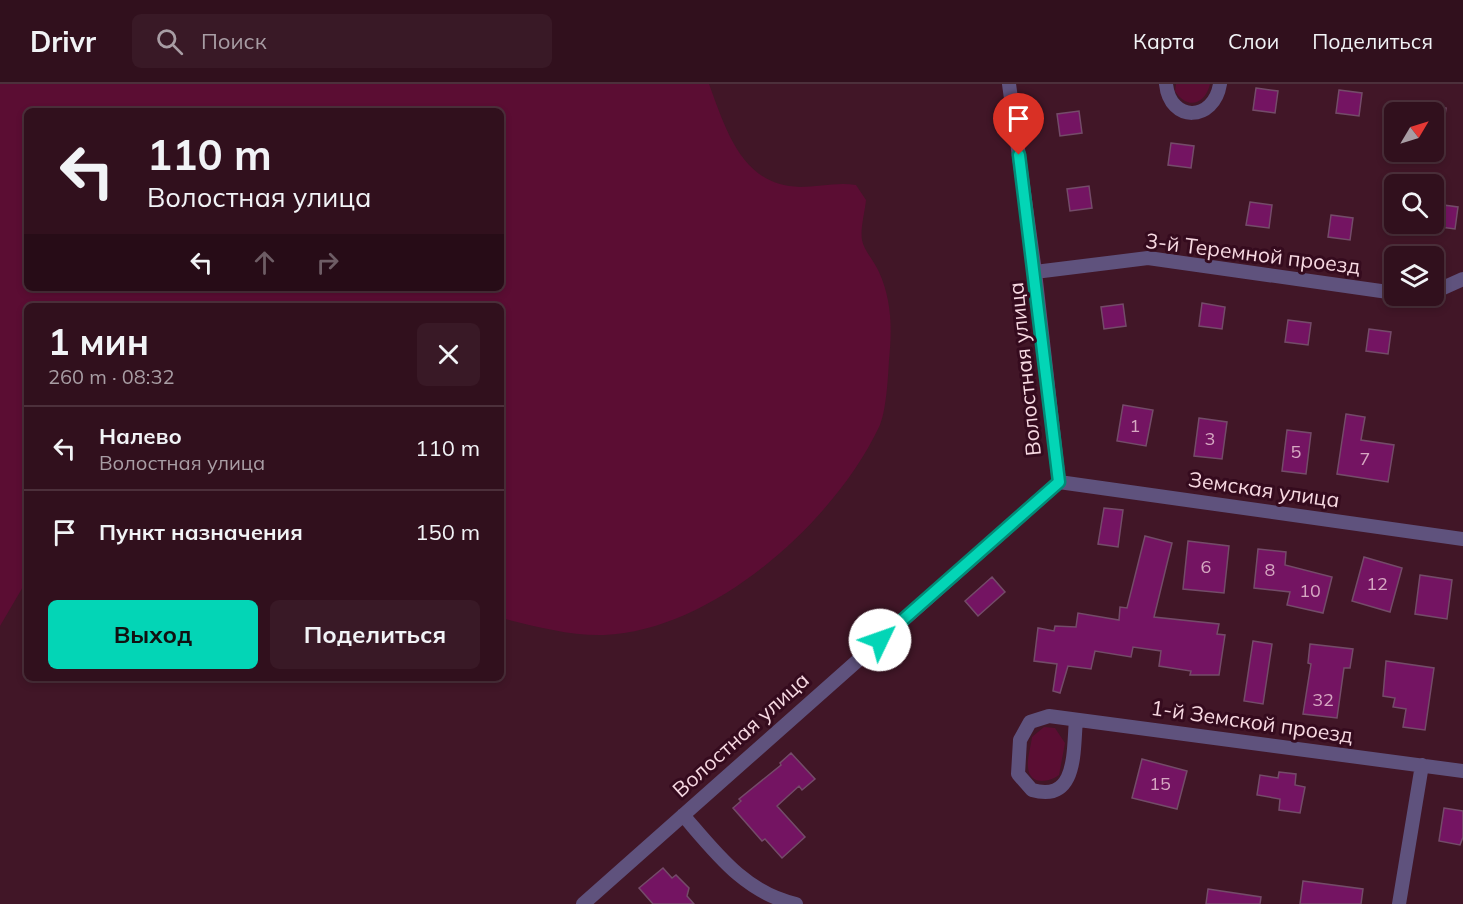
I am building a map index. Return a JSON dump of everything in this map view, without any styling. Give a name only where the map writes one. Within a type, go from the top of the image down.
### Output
[{"type":"street","name":"Волостная улица","points":[[583,904],[1059,482],[1035,272],[1009,84]]},
{"type":"street","points":[[1166,84],[1172,103],[1180,110],[1190,113],[1210,107],[1217,99],[1220,84]]},
{"type":"street","name":"3-й Теремной проезд","points":[[1035,272],[1149,258],[1384,290]]},
{"type":"street","points":[[1444,288],[1463,279]]},
{"type":"street","name":"Земская улица","points":[[1059,482],[1463,539]]},
{"type":"street","name":"1-й Земской проезд","points":[[1076,720],[1068,779],[1052,792],[1032,790],[1018,774],[1017,764],[1023,730],[1039,717],[1076,720],[1463,771]]},
{"type":"street","points":[[1399,904],[1422,765]]},
{"type":"street","points":[[683,816],[740,877],[771,897],[796,904]]},
{"type":"shaded area","points":[[0,84],[709,84],[730,137],[750,166],[764,177],[780,184],[800,187],[856,185],[866,200],[862,240],[883,283],[890,315],[891,337],[887,385],[879,427],[859,463],[832,499],[801,534],[766,565],[727,592],[687,614],[645,629],[604,635],[565,632],[504,619],[504,303],[24,303],[24,585],[0,626]]},
{"type":"shaded area","points":[[1176,84],[1210,84],[1204,97],[1190,103],[1175,91]]},
{"type":"shaded area","points":[[1044,727],[1055,728],[1065,743],[1059,775],[1050,780],[1040,781],[1035,780],[1029,773],[1028,760],[1032,737]]},
{"type":"building","points":[[1256,88],[1278,91],[1275,113],[1253,110]]},
{"type":"building","points":[[1339,90],[1362,93],[1359,116],[1336,113]]},
{"type":"building","points":[[1079,111],[1082,133],[1060,136],[1057,114]]},
{"type":"building","points":[[1171,143],[1194,146],[1191,168],[1168,165]]},
{"type":"building","points":[[1089,186],[1092,208],[1070,211],[1067,189]]},
{"type":"building","points":[[1250,202],[1272,205],[1269,228],[1246,225]]},
{"type":"building","points":[[1444,205],[1458,207],[1455,229],[1444,228]]},
{"type":"building","points":[[1331,215],[1353,218],[1350,240],[1328,237]]},
{"type":"building","points":[[1202,303],[1225,307],[1222,329],[1199,326]]},
{"type":"building","points":[[1123,304],[1126,326],[1104,329],[1101,307]]},
{"type":"building","points":[[1288,320],[1311,323],[1308,345],[1285,342]]},
{"type":"building","points":[[1369,329],[1391,332],[1388,354],[1366,351]]},
{"type":"building","points":[[1123,405],[1153,410],[1146,446],[1117,441]]},
{"type":"building","points":[[1346,414],[1365,417],[1361,440],[1394,445],[1388,482],[1337,474]]},
{"type":"building","points":[[1199,418],[1227,422],[1222,459],[1194,456]]},
{"type":"building","points":[[1287,430],[1311,433],[1306,474],[1282,471]]},
{"type":"building","points":[[1104,508],[1123,510],[1118,547],[1098,544]]},
{"type":"building","points":[[1145,536],[1172,543],[1154,617],[1219,624],[1217,634],[1225,635],[1219,675],[1190,675],[1191,671],[1159,666],[1161,651],[1133,647],[1131,657],[1095,651],[1091,669],[1068,666],[1060,693],[1053,691],[1057,664],[1034,661],[1038,628],[1054,631],[1055,626],[1076,627],[1078,613],[1119,620],[1120,607],[1127,608]]},
{"type":"building","points":[[1188,541],[1229,546],[1224,593],[1183,589]]},
{"type":"building","points":[[1258,549],[1286,552],[1285,565],[1332,577],[1323,613],[1287,605],[1290,592],[1254,588]]},
{"type":"building","points":[[1364,557],[1402,568],[1390,612],[1352,601]]},
{"type":"building","points":[[1420,575],[1452,580],[1447,619],[1415,614]]},
{"type":"building","points":[[992,577],[1005,592],[978,616],[965,601]]},
{"type":"building","points":[[1253,641],[1272,644],[1263,704],[1244,701]]},
{"type":"building","points":[[1310,644],[1353,649],[1350,668],[1344,668],[1337,718],[1303,714],[1311,664],[1308,663]]},
{"type":"building","points":[[1386,661],[1434,668],[1425,730],[1403,727],[1406,709],[1393,707],[1395,698],[1383,696]]},
{"type":"building","points":[[791,753],[815,779],[802,790],[799,786],[777,806],[805,837],[782,858],[765,839],[762,841],[733,808],[741,801],[739,799],[781,765],[780,763]]},
{"type":"building","points":[[1142,759],[1187,771],[1177,809],[1132,798]]},
{"type":"building","points":[[1279,772],[1296,774],[1295,785],[1305,787],[1300,813],[1279,810],[1280,799],[1257,795],[1260,775],[1278,778]]},
{"type":"building","points":[[1444,808],[1463,811],[1463,837],[1460,845],[1439,841]]},
{"type":"building","points":[[663,868],[672,878],[676,875],[689,888],[687,896],[694,904],[653,904],[639,888]]},
{"type":"building","points":[[1303,881],[1363,889],[1361,904],[1300,904]]},
{"type":"building","points":[[1208,889],[1261,897],[1260,904],[1206,904]]},
{"type":"route","points":[[880,640],[1059,482],[1019,155]]}]
